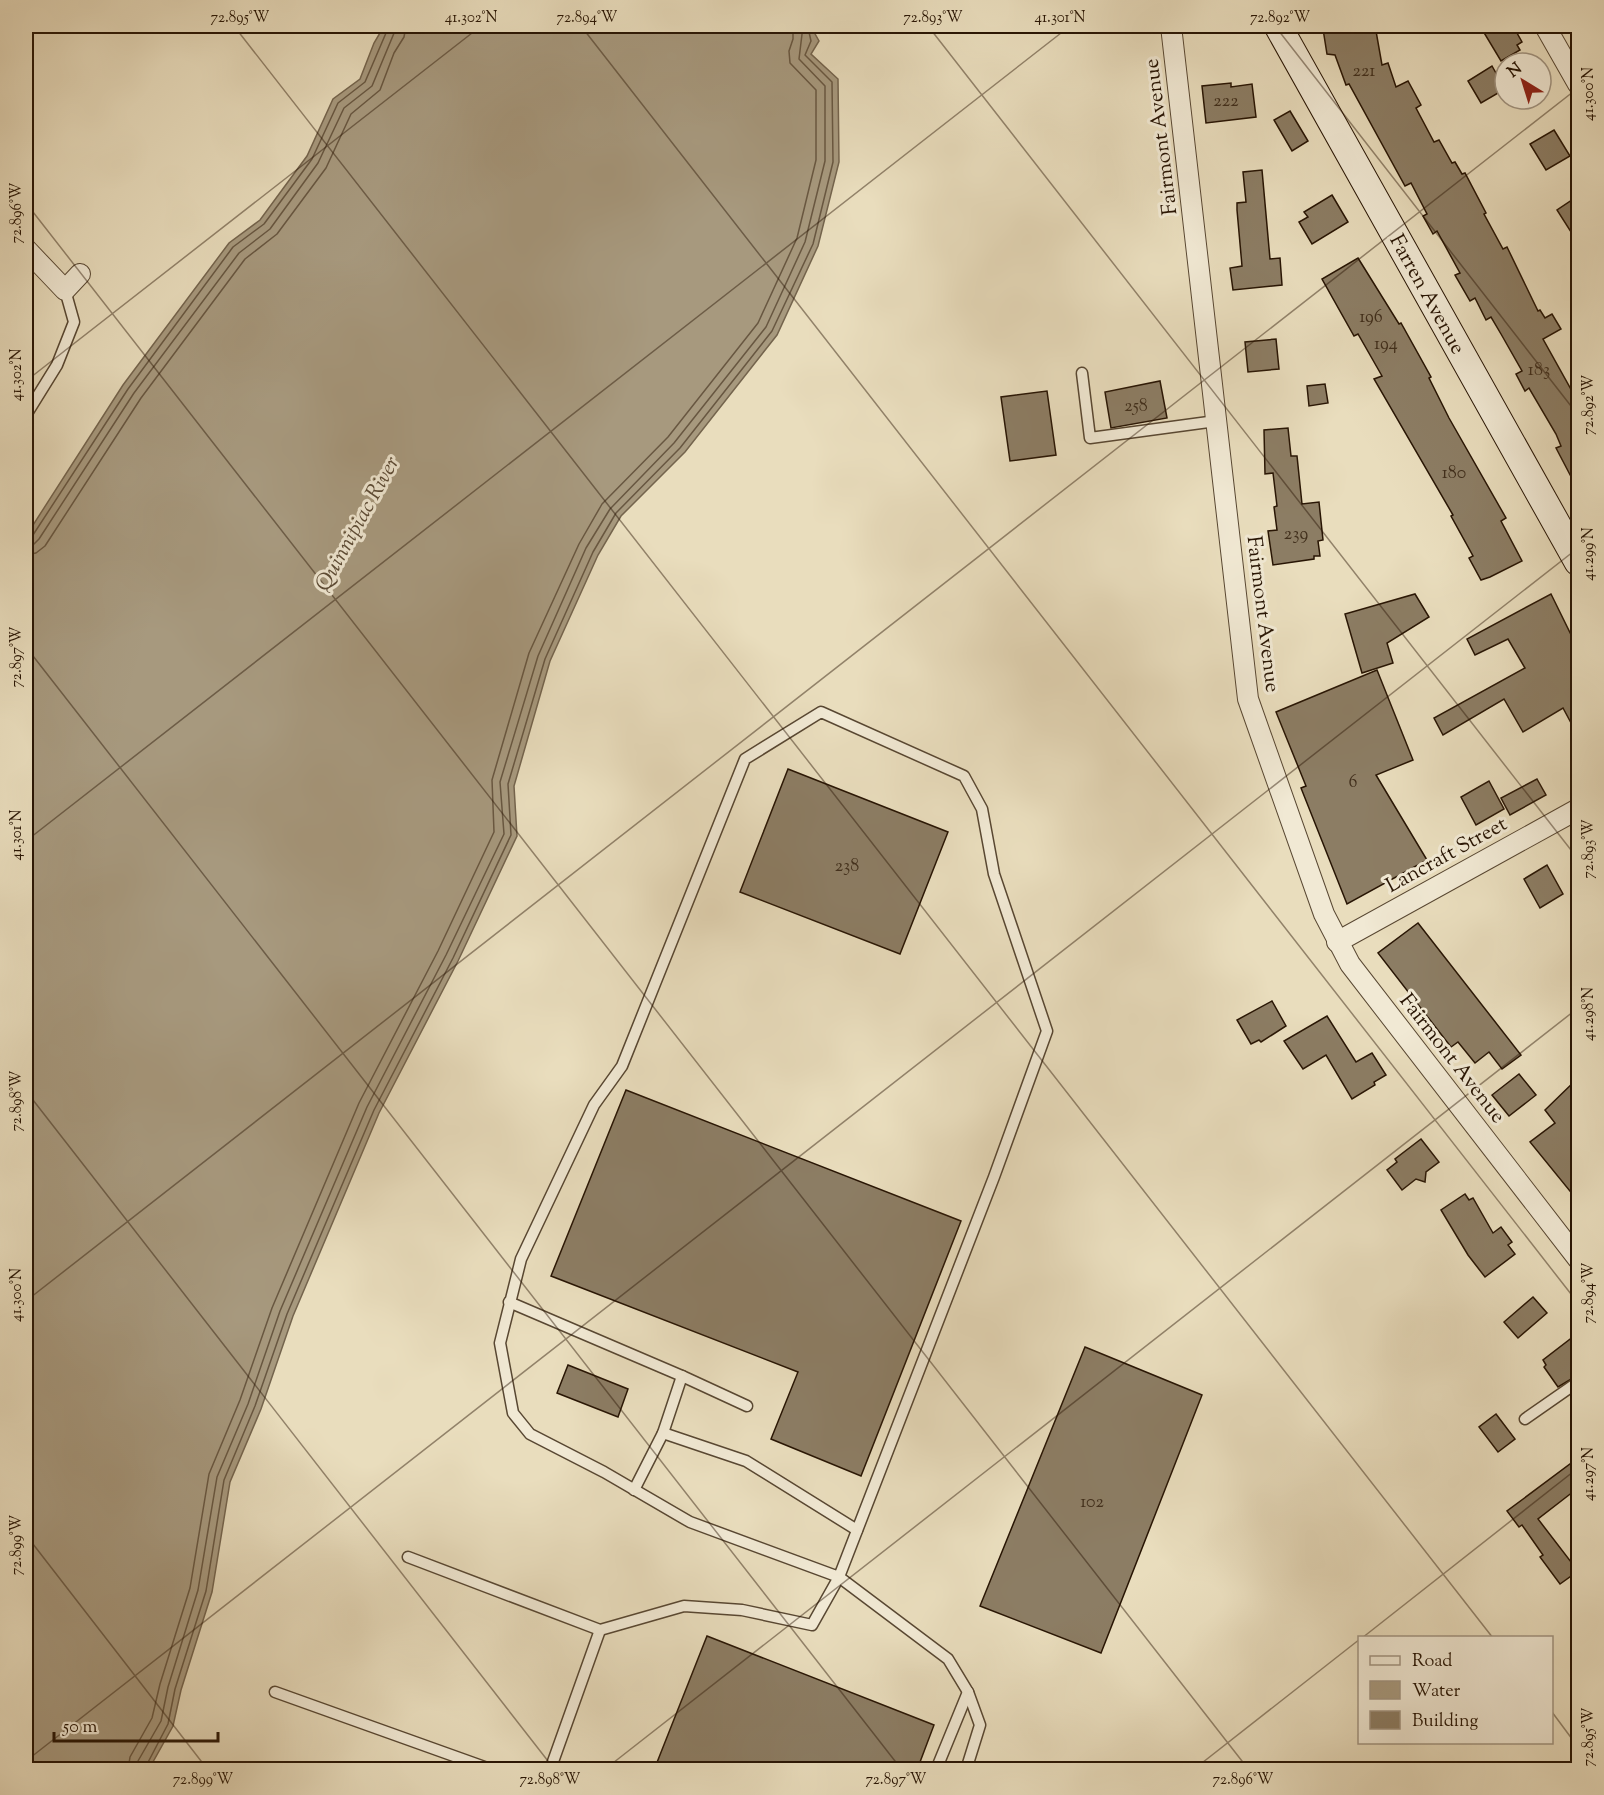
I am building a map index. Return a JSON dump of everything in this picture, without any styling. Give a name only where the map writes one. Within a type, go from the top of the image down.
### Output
[{"type":"main road","name":"Farren Avenue","points":[[1278,26],[1578,562]]},
{"type":"street","name":"Fairmont Avenue","points":[[1171,26],[1248,699],[1324,914],[1337,942],[1350,964],[1578,1259]]},
{"type":"street","points":[[1545,26],[1578,84]]},
{"type":"street","points":[[26,249],[64,290],[80,274]]},
{"type":"street","name":"Lancraft Street","points":[[1337,942],[1578,809]]},
{"type":"lane","points":[[26,415],[57,365],[74,322],[64,290]]},
{"type":"lane","points":[[1082,373],[1090,438],[1216,421]]},
{"type":"lane","points":[[408,1557],[600,1630],[684,1606],[742,1610],[812,1625],[839,1577],[994,1177],[1047,1031],[994,874],[982,808],[964,776],[821,712],[745,759],[622,1066],[594,1105],[521,1259],[500,1343],[513,1413],[530,1434],[690,1522],[839,1577],[948,1659],[968,1692],[980,1725],[966,1770]]},
{"type":"lane","points":[[509,1302],[747,1406]]},
{"type":"lane","points":[[634,1490],[663,1433],[682,1376]]},
{"type":"lane","points":[[1525,1419],[1578,1382]]},
{"type":"lane","points":[[663,1433],[746,1461],[858,1530]]},
{"type":"lane","points":[[550,1770],[600,1630]]},
{"type":"lane","points":[[275,1692],[493,1770]]},
{"type":"lane","points":[[936,1770],[968,1692]]},
{"type":"water","name":"Quinnipiac River","points":[[384,26],[822,26],[814,32],[819,41],[811,54],[838,79],[839,162],[818,246],[777,335],[685,452],[621,516],[598,555],[550,661],[514,786],[517,836],[458,961],[379,1113],[293,1316],[261,1409],[230,1482],[212,1592],[181,1690],[173,1726],[149,1769],[26,1769],[26,536],[123,385],[229,243],[260,220],[307,156],[333,99],[360,79],[374,43]]},
{"type":"building","points":[[1371,26],[1372,32],[1376,31],[1382,65],[1388,63],[1396,87],[1408,81],[1421,105],[1416,108],[1434,142],[1439,140],[1452,163],[1455,162],[1462,174],[1465,173],[1503,249],[1507,247],[1538,311],[1540,310],[1545,318],[1552,314],[1561,329],[1543,339],[1578,402],[1578,490],[1556,448],[1561,446],[1556,434],[1529,388],[1525,391],[1516,374],[1522,371],[1501,334],[1491,317],[1486,320],[1475,298],[1470,301],[1455,275],[1460,273],[1437,231],[1433,234],[1423,216],[1427,214],[1411,183],[1405,186],[1349,84],[1346,85],[1335,55],[1327,54],[1323,29]]},
{"type":"building","points":[[1480,26],[1513,26],[1522,42],[1517,45],[1520,50],[1495,51]]},
{"type":"building","points":[[1492,66],[1493,96],[1481,103],[1468,81]]},
{"type":"building","points":[[1231,83],[1231,87],[1252,84],[1256,117],[1206,123],[1202,86]]},
{"type":"building","points":[[1290,111],[1308,141],[1292,151],[1274,120]]},
{"type":"building","points":[[1554,130],[1570,156],[1546,170],[1530,144]]},
{"type":"building","points":[[1262,170],[1270,259],[1280,258],[1282,285],[1233,290],[1230,268],[1242,266],[1237,203],[1246,202],[1243,172]]},
{"type":"building","points":[[1332,195],[1348,222],[1312,244],[1299,222],[1308,217],[1304,212]]},
{"type":"building","points":[[1578,196],[1578,243],[1557,210]]},
{"type":"building","points":[[1358,258],[1399,324],[1401,323],[1431,377],[1429,378],[1449,418],[1506,518],[1501,521],[1522,561],[1490,577],[1481,580],[1469,558],[1473,556],[1451,516],[1453,515],[1374,379],[1382,376],[1358,334],[1354,336],[1322,279]]},
{"type":"building","points":[[1276,339],[1279,369],[1248,372],[1245,342]]},
{"type":"building","points":[[1160,381],[1167,418],[1111,428],[1105,392]]},
{"type":"building","points":[[1325,384],[1328,403],[1309,406],[1307,386]]},
{"type":"building","points":[[1047,391],[1056,455],[1010,461],[1001,397]]},
{"type":"building","points":[[1288,428],[1291,456],[1297,456],[1302,504],[1319,502],[1323,540],[1318,541],[1320,556],[1314,556],[1314,559],[1273,565],[1268,531],[1277,530],[1274,507],[1277,506],[1273,473],[1265,474],[1264,430]]},
{"type":"building","points":[[1415,594],[1429,617],[1387,643],[1393,663],[1362,673],[1345,614]]},
{"type":"building","points":[[1551,594],[1578,649],[1578,736],[1563,708],[1523,732],[1504,699],[1443,735],[1434,718],[1525,668],[1508,639],[1475,655],[1467,639]]},
{"type":"building","points":[[1377,670],[1413,760],[1376,775],[1427,860],[1347,904],[1301,788],[1306,786],[1276,712]]},
{"type":"building","points":[[788,769],[948,832],[900,954],[740,892]]},
{"type":"building","points":[[1537,779],[1546,795],[1510,815],[1501,798]]},
{"type":"building","points":[[1489,781],[1504,809],[1476,825],[1461,797]]},
{"type":"building","points":[[1547,865],[1563,894],[1540,908],[1524,879]]},
{"type":"building","points":[[1418,923],[1521,1055],[1502,1069],[1489,1052],[1475,1063],[1458,1042],[1451,1047],[1378,953]]},
{"type":"building","points":[[1272,1001],[1286,1026],[1261,1042],[1259,1040],[1251,1044],[1237,1020]]},
{"type":"building","points":[[1327,1016],[1356,1062],[1372,1053],[1386,1075],[1374,1082],[1375,1085],[1352,1099],[1326,1055],[1303,1069],[1284,1041]]},
{"type":"building","points":[[1519,1074],[1536,1095],[1509,1116],[1492,1095]]},
{"type":"building","points":[[1578,1078],[1578,1201],[1530,1142],[1555,1123],[1545,1110]]},
{"type":"building","points":[[626,1090],[961,1221],[861,1476],[771,1439],[798,1372],[551,1276]]},
{"type":"building","points":[[1421,1139],[1439,1162],[1426,1172],[1425,1182],[1416,1179],[1402,1190],[1387,1170],[1397,1162],[1395,1159]]},
{"type":"building","points":[[1465,1194],[1469,1200],[1473,1198],[1493,1233],[1501,1227],[1512,1242],[1508,1245],[1515,1254],[1485,1277],[1468,1255],[1441,1210]]},
{"type":"building","points":[[1533,1297],[1547,1313],[1518,1338],[1504,1322]]},
{"type":"building","points":[[1578,1333],[1578,1375],[1558,1387],[1544,1367],[1546,1365],[1543,1360]]},
{"type":"building","points":[[1085,1347],[1202,1395],[1101,1653],[980,1606]]},
{"type":"building","points":[[568,1365],[628,1389],[618,1417],[557,1393]]},
{"type":"building","points":[[1496,1414],[1515,1439],[1498,1452],[1479,1427]]},
{"type":"building","points":[[1578,1458],[1578,1488],[1538,1519],[1578,1571],[1560,1584],[1540,1557],[1543,1555],[1522,1525],[1519,1527],[1507,1511]]},
{"type":"building","points":[[707,1636],[934,1725],[917,1770],[654,1770]]}]
